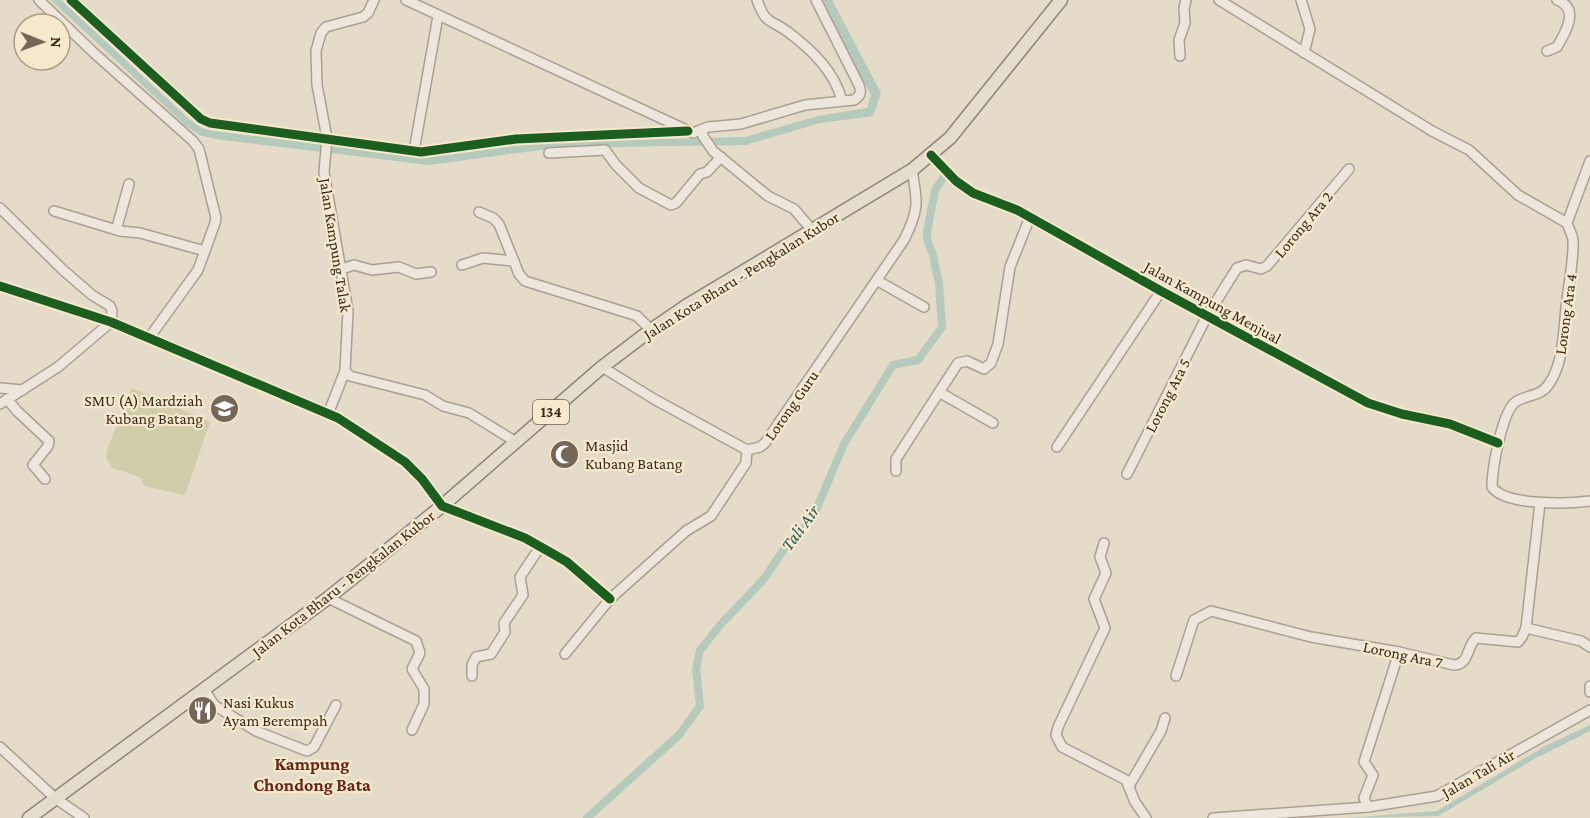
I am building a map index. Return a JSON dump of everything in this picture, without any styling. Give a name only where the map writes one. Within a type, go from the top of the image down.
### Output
[{"type":"main road","name":"Jalan Kota Bharu - Pengkalan Kubor","points":[[29,818],[328,598],[442,506],[603,367],[651,330],[686,306],[912,170],[932,155],[950,138],[1061,0]]},
{"type":"street","points":[[39,0],[94,53],[195,142],[216,218],[198,270],[150,338]]},
{"type":"street","points":[[71,0],[203,121],[210,123],[422,152],[516,140],[688,130]]},
{"type":"street","name":"Jalan Kampung Talak","points":[[328,414],[345,371],[348,310],[324,172],[327,140],[316,68],[316,51],[324,30],[330,25],[363,17],[368,13],[374,0]]},
{"type":"street","points":[[406,0],[696,133],[703,133],[713,127],[741,124],[805,105],[854,100],[858,97],[861,90],[816,0]]},
{"type":"street","points":[[757,0],[764,18],[788,32],[818,57],[837,85],[842,101]]},
{"type":"street","points":[[1180,56],[1179,40],[1185,23],[1186,0]]},
{"type":"street","points":[[1219,0],[1439,135],[1469,150],[1518,195],[1567,223],[1590,160]]},
{"type":"street","points":[[1301,0],[1310,29],[1305,53]]},
{"type":"street","points":[[1547,51],[1557,47],[1568,27],[1568,7],[1566,3],[1557,0]]},
{"type":"street","points":[[414,151],[438,16]]},
{"type":"street","points":[[703,133],[711,148],[721,157],[768,196],[794,209],[812,230]]},
{"type":"street","points":[[549,153],[605,150],[616,165],[639,188],[671,205],[676,203],[700,174],[707,172],[721,157]]},
{"type":"street","name":"Jalan Kampung Menjual","points":[[932,155],[956,181],[973,193],[1017,210],[1368,403],[1402,414],[1450,424],[1498,443]]},
{"type":"street","name":"Lorong Ara 2","points":[[1207,316],[1237,268],[1246,265],[1261,269],[1268,266],[1349,169]]},
{"type":"street","name":"Lorong Guru","points":[[565,654],[610,599],[686,531],[711,516],[746,463],[747,450],[760,447],[765,443],[904,240],[915,219],[917,196],[912,170]]},
{"type":"street","points":[[120,231],[117,227],[129,184]]},
{"type":"street","points":[[0,208],[63,270],[110,306],[112,311],[111,322],[59,366],[3,402],[17,411],[50,441],[33,465],[34,469],[45,479]]},
{"type":"street","points":[[54,211],[120,231],[141,233],[205,251]]},
{"type":"street","points":[[479,212],[497,222],[521,277],[527,283],[637,316],[651,330]]},
{"type":"street","points":[[896,471],[896,460],[958,363],[967,361],[984,369],[991,363],[998,344],[1010,267],[1030,217]]},
{"type":"street","name":"Lorong Ara 4","points":[[1567,223],[1571,233],[1573,254],[1561,351],[1555,374],[1549,385],[1540,393],[1518,400],[1506,418],[1498,443],[1492,488],[1496,493],[1540,502],[1571,504],[1590,501]]},
{"type":"street","points":[[462,265],[481,258],[514,261]]},
{"type":"street","points":[[341,269],[354,265],[372,270],[399,267],[416,274],[431,272]]},
{"type":"street","points":[[878,281],[924,307]]},
{"type":"street","points":[[0,286],[111,322],[338,418],[405,462],[422,479],[442,506],[525,538],[567,562],[610,599]]},
{"type":"street","points":[[1057,447],[1161,291]]},
{"type":"street","name":"Lorong Ara 5","points":[[1127,474],[1207,316]]},
{"type":"street","points":[[603,367],[654,399],[747,450]]},
{"type":"street","points":[[345,371],[350,376],[427,396],[443,406],[469,412],[516,442]]},
{"type":"street","points":[[0,388],[23,390]]},
{"type":"street","points":[[939,392],[993,423]]},
{"type":"street","points":[[1540,502],[1526,628],[1581,641],[1590,647]]},
{"type":"street","points":[[1104,543],[1100,557],[1106,573],[1094,599],[1105,627],[1056,735],[1062,747],[1121,776],[1146,818]]},
{"type":"street","points":[[472,676],[472,665],[476,657],[491,654],[505,632],[504,623],[523,595],[520,576],[540,547]]},
{"type":"street","points":[[328,598],[416,641],[420,653],[412,669],[424,688],[424,705],[412,730]]},
{"type":"street","name":"Lorong Ara 7","points":[[1176,676],[1194,620],[1211,611],[1311,637],[1459,665],[1465,660],[1476,638],[1518,642],[1526,628]]},
{"type":"street","points":[[1368,807],[1364,798],[1373,774],[1364,762],[1398,652]]},
{"type":"street","points":[[1590,686],[1590,692]]},
{"type":"street","points":[[204,689],[214,705],[256,731],[307,751],[314,747],[336,705]]},
{"type":"street","name":"Jalan Tali Air","points":[[1213,818],[1368,807],[1424,800],[1448,792],[1505,757],[1590,710]]},
{"type":"street","points":[[1129,786],[1161,731],[1165,718]]},
{"type":"street","points":[[0,747],[55,798],[84,818]]},
{"type":"shaded area","points":[[51,0],[61,0],[190,120],[202,128],[422,156],[549,142],[745,137],[818,116],[867,108],[871,95],[821,0],[832,0],[881,93],[873,116],[820,123],[746,145],[540,150],[429,165],[215,139],[199,135],[185,125],[72,20],[72,12],[64,12]]},
{"type":"shaded area","points":[[132,388],[210,422],[185,495],[144,486],[140,477],[112,468],[106,458],[108,447]]},
{"type":"shaded area","points":[[1590,725],[1590,731],[1534,759],[1438,816],[1346,818],[1437,811],[1545,746]]},
{"type":"waterway","name":"Tali Air","points":[[587,818],[679,735],[700,706],[696,669],[700,650],[764,579],[790,540],[806,526],[814,515],[844,444],[893,365],[918,360],[942,327],[939,283],[927,232],[935,190],[944,177]]},
{"type":"cycle path","points":[[71,0],[201,119],[210,123],[421,152],[516,139],[688,131]]},
{"type":"cycle path","points":[[931,155],[956,181],[973,193],[1017,210],[1368,403],[1402,414],[1450,424],[1498,443]]},
{"type":"cycle path","points":[[0,286],[111,322],[338,418],[405,462],[422,479],[442,506],[525,538],[567,562],[610,599]]},
{"type":"place","name":"SMU (A) Mardziah Kubang Batang","points":[[224,409]]},
{"type":"place","name":"Masjid Kubang Batang","points":[[564,454]]},
{"type":"place","name":"Nasi Kukus Ayam Berempah","points":[[202,711]]},
{"type":"district","name":"Kampung Chondong Bata","points":[[312,774]]}]
